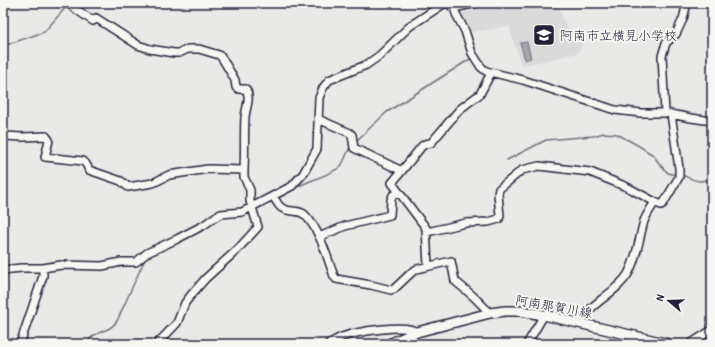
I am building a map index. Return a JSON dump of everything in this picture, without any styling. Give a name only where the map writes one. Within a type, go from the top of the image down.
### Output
[{"type":"main road","name":"阿南那賀川線","points":[[389,344],[417,332],[490,313],[520,311],[580,323],[668,344]]},
{"type":"street","points":[[67,3],[93,21],[96,18],[138,45],[150,50],[179,53],[188,49],[199,49],[219,55],[235,80],[236,87],[239,89],[246,89],[248,93],[248,105],[245,118],[244,177],[250,190],[250,201],[258,227],[238,250],[206,278],[191,295],[185,303],[177,323],[157,344]]},
{"type":"street","points":[[3,270],[43,268],[61,265],[102,266],[121,262],[136,262],[146,253],[204,225],[221,214],[242,212],[274,198],[298,181],[317,149],[319,98],[323,88],[329,80],[366,65],[379,56],[410,26],[450,4],[476,3]]},
{"type":"street","points":[[427,232],[466,223],[488,222],[499,219],[499,189],[522,170],[539,166],[590,172],[627,187],[661,205],[663,204],[675,186],[680,173],[668,113],[662,56],[666,43],[676,34],[687,3]]},
{"type":"street","points":[[450,4],[466,31],[472,53],[476,61],[481,67],[491,73],[523,80],[615,110],[641,113],[668,113],[712,121]]},
{"type":"street","points":[[428,266],[426,228],[392,183],[422,146],[431,143],[460,109],[480,94],[491,73]]},
{"type":"street","points":[[318,119],[350,133],[352,135],[354,148],[402,172]]},
{"type":"street","points":[[3,136],[46,136],[49,140],[45,157],[83,161],[89,170],[121,181],[128,187],[153,183],[169,175],[208,169],[244,170]]},
{"type":"street","points":[[320,237],[346,226],[390,215],[391,200],[393,195],[400,193]]},
{"type":"street","points":[[274,198],[280,208],[302,213],[306,216],[320,237],[336,279],[391,290],[412,272],[428,266],[451,261],[455,281],[490,313]]},
{"type":"street","points":[[580,323],[586,313],[616,288],[626,276],[634,259],[645,221],[655,202]]},
{"type":"street","points":[[20,344],[43,276],[43,268]]},
{"type":"street","points":[[527,344],[544,315]]},
{"type":"street","points":[[328,344],[342,337],[388,328],[405,328],[417,332]]},
{"type":"street","points":[[690,344],[712,330]]},
{"type":"shaded area","name":"阿南市立横見小学校","points":[[483,3],[557,3],[569,34],[582,36],[583,43],[578,53],[521,66],[509,26],[472,32],[458,10]]},
{"type":"shaded area","points":[[527,42],[531,58],[525,60],[520,43]]},
{"type":"waterway","points":[[3,46],[44,32],[67,6]]},
{"type":"waterway","points":[[355,142],[387,112],[470,59]]},
{"type":"waterway","points":[[507,160],[546,140],[593,136],[604,133],[617,134],[653,155],[668,173],[676,175]]},
{"type":"waterway","points":[[295,188],[338,169],[351,146]]},
{"type":"waterway","points":[[682,175],[693,180],[700,181],[712,178]]},
{"type":"waterway","points":[[86,344],[92,337],[109,328],[117,321],[145,259]]},
{"type":"place","name":"阿南市立横見小学校","points":[[544,35]]}]
